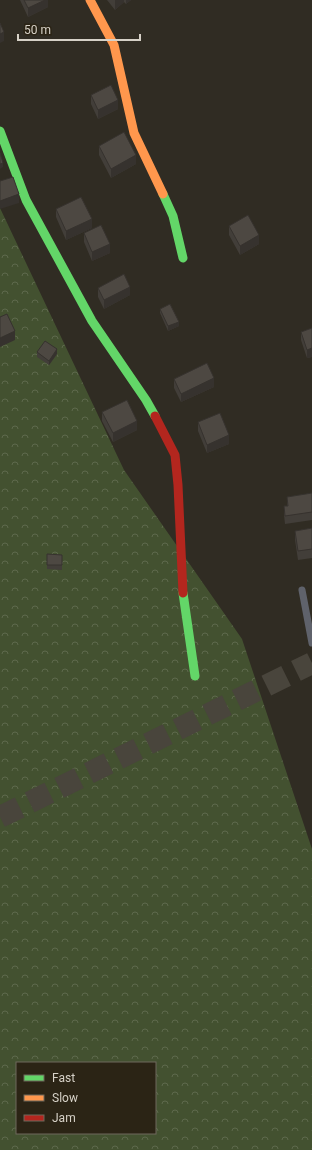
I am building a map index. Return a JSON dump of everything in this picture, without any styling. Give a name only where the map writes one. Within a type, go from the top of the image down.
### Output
[{"type":"street","points":[[90,0],[114,45],[134,133],[173,216],[183,258]]},
{"type":"street","points":[[0,132],[26,200],[92,320],[146,400],[175,455],[178,485],[182,584],[195,676]]},
{"type":"lane","points":[[302,590],[312,643]]},
{"type":"green space","points":[[0,208],[124,470],[242,639],[312,849],[312,1150],[0,1150]]},
{"type":"building","points":[[24,0],[45,0],[28,8]]},
{"type":"building","points":[[0,23],[4,32],[0,34]]},
{"type":"building","points":[[111,85],[118,100],[98,110],[91,95]]},
{"type":"building","points":[[124,132],[136,155],[111,169],[99,146]]},
{"type":"building","points":[[0,153],[3,163],[0,164]]},
{"type":"building","points":[[13,177],[19,194],[0,201],[0,181]]},
{"type":"building","points":[[81,197],[92,219],[66,231],[56,209]]},
{"type":"building","points":[[248,215],[259,235],[240,246],[229,226]]},
{"type":"building","points":[[101,225],[110,244],[92,252],[84,233]]},
{"type":"building","points":[[124,274],[130,287],[104,300],[98,288]]},
{"type":"building","points":[[170,304],[179,322],[168,326],[160,309]]},
{"type":"building","points":[[7,314],[15,331],[0,338],[0,317]]},
{"type":"building","points":[[312,328],[312,348],[307,350],[301,332]]},
{"type":"building","points":[[45,341],[57,349],[49,361],[37,352]]},
{"type":"building","points":[[207,363],[214,378],[181,394],[174,379]]},
{"type":"building","points":[[127,400],[137,421],[113,433],[102,412]]},
{"type":"building","points":[[220,413],[229,435],[207,445],[198,422]]},
{"type":"building","points":[[312,493],[312,512],[285,516],[284,506],[288,506],[287,497]]},
{"type":"building","points":[[312,528],[312,549],[298,551],[295,531]]},
{"type":"building","points":[[47,554],[62,555],[62,565],[47,565]]},
{"type":"tunnel","points":[[0,817],[312,663]]},
{"type":"traffic: fast","points":[[0,131],[26,200],[92,321],[146,400],[155,416]]},
{"type":"traffic: fast","points":[[163,194],[173,216],[183,258]]},
{"type":"traffic: fast","points":[[183,593],[195,676]]},
{"type":"traffic: slow","points":[[90,0],[114,45],[134,133],[163,194]]},
{"type":"traffic: jam","points":[[155,416],[175,455],[178,485],[183,593]]}]
